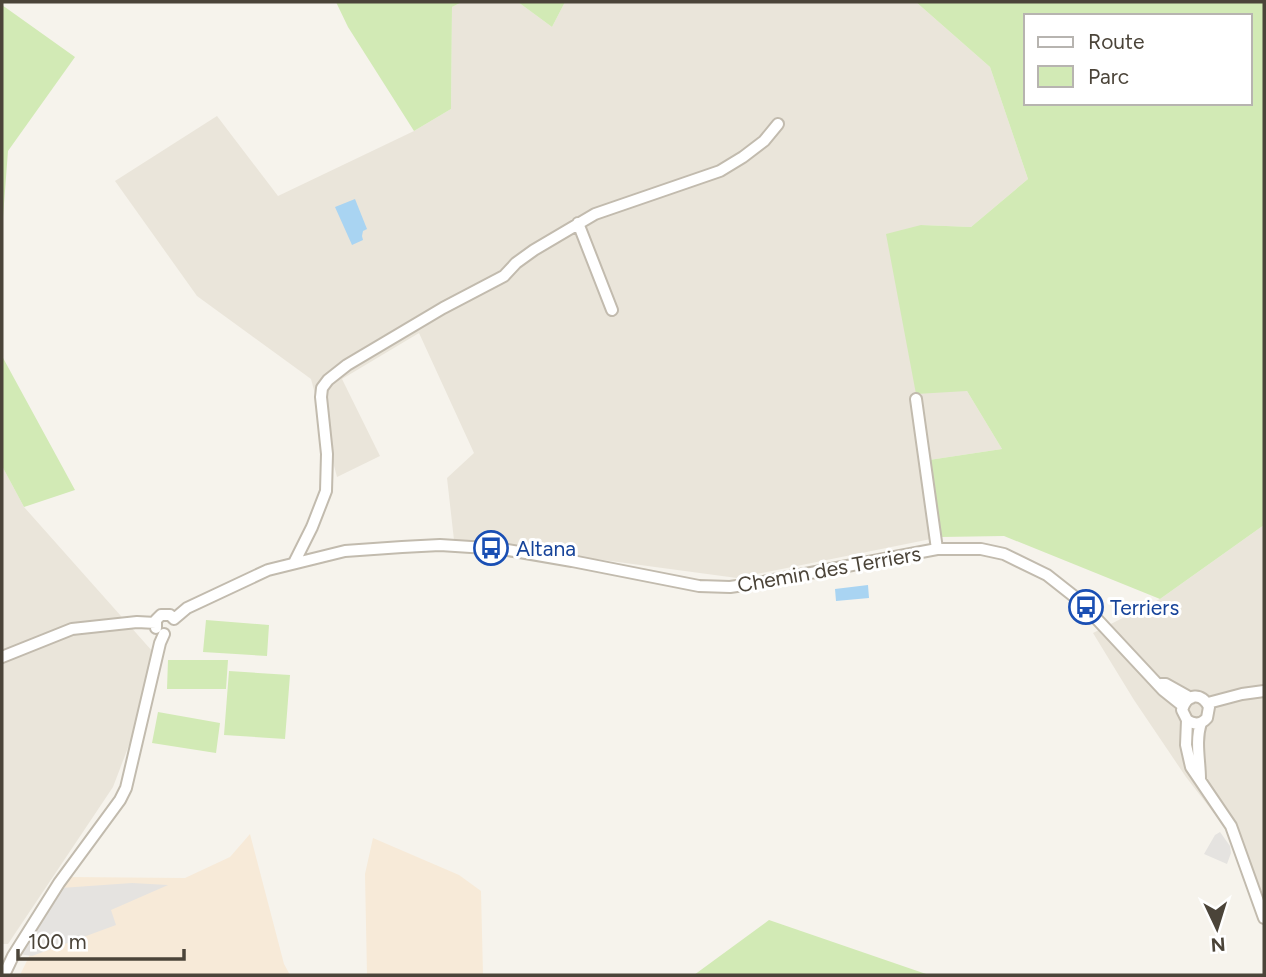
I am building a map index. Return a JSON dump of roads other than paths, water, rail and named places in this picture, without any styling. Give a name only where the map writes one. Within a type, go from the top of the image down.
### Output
[{"type":"street","points":[[294,563],[326,491],[327,454],[321,397],[322,388],[328,380],[347,365],[443,308],[504,276],[534,250],[578,223],[595,214],[720,171],[764,141],[778,124]]},
{"type":"street","points":[[578,223],[612,310]]},
{"type":"street","points":[[916,398],[937,549]]},
{"type":"street","name":"Chemin des Terriers","points":[[174,619],[187,608],[268,570],[345,551],[466,546],[502,549],[699,586],[730,587],[937,549],[981,549],[1004,554],[1047,575],[1086,607],[1163,690],[1187,702]]},
{"type":"street","points":[[163,614],[170,615],[176,625],[173,631],[163,634],[156,629],[158,617],[163,614]]},
{"type":"street","points":[[2,657],[72,629],[137,622],[156,623]]},
{"type":"street","points":[[4,975],[59,883],[126,788],[163,634]]},
{"type":"street","points":[[1208,704],[1264,691]]},
{"type":"street","points":[[1200,782],[1199,730],[1201,723],[1209,715],[1208,704],[1202,698],[1187,702],[1183,713],[1191,767],[1200,782],[1231,826],[1264,918]]},
{"type":"street","points":[[1186,720],[1201,723]]},
{"type":"water","points":[[355,199],[367,229],[363,231],[363,240],[352,245],[335,207]]},
{"type":"water","points":[[868,585],[869,598],[836,601],[835,589]]},
{"type":"place","name":"Altana","points":[[491,548]]},
{"type":"place","name":"Terriers","points":[[1086,607]]}]
